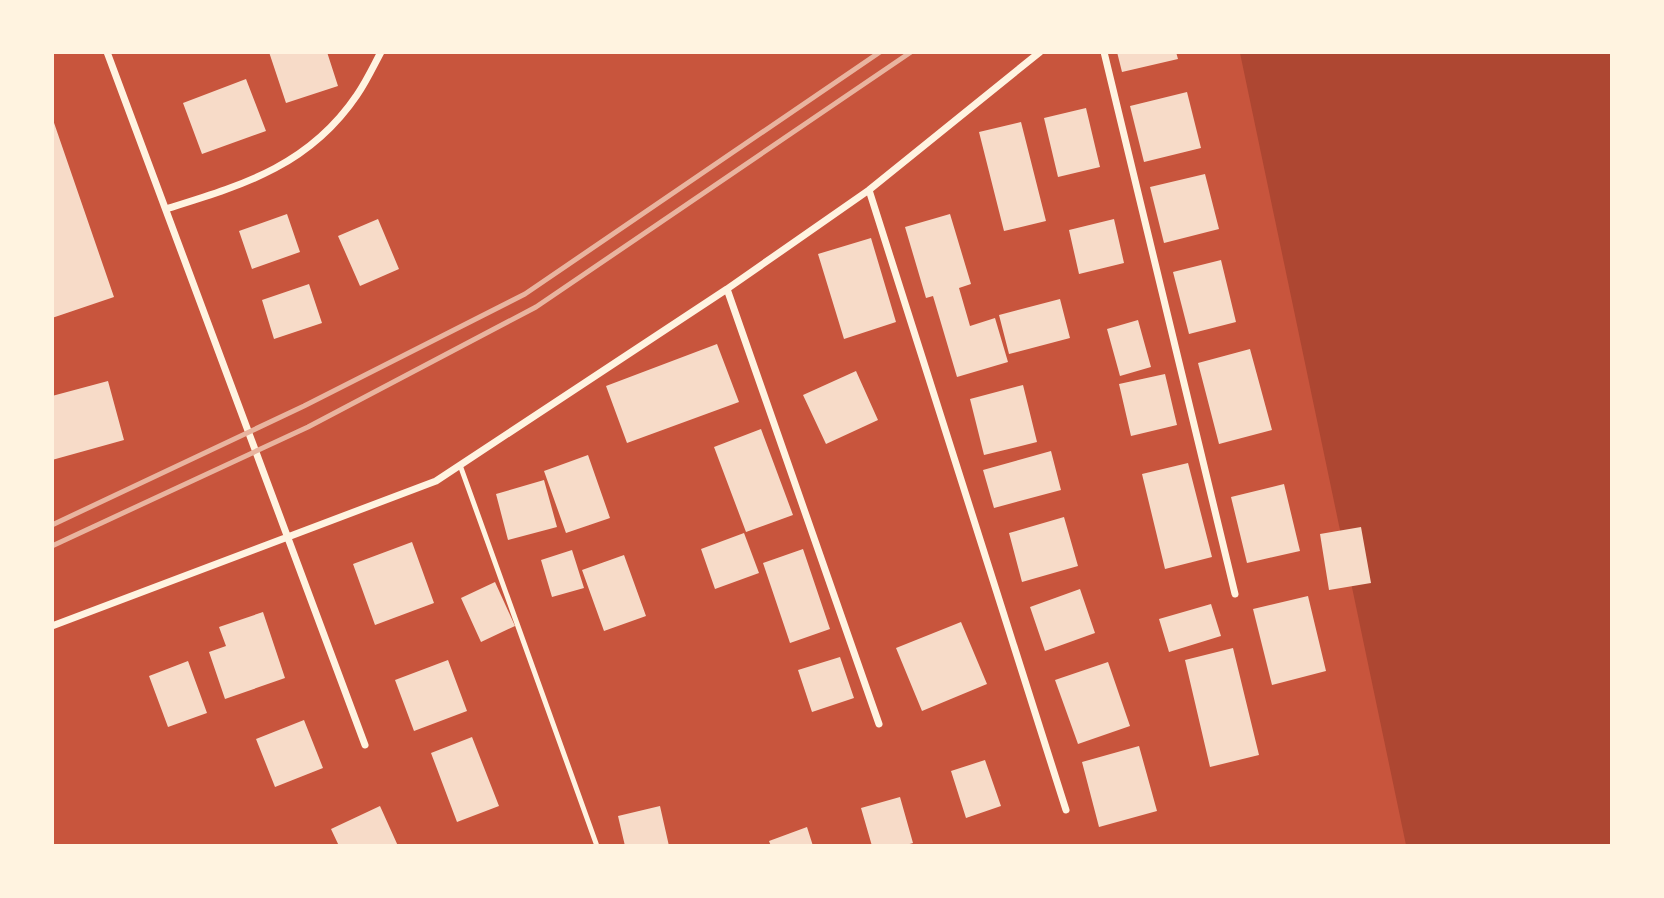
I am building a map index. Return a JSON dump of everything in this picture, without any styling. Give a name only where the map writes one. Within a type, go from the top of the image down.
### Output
[{"type":"street","points":[[107,52],[365,745]]},
{"type":"street","points":[[166,209],[233,188],[279,168],[317,141],[357,96],[381,52]]},
{"type":"street","points":[[52,626],[436,481],[727,289],[869,190],[1040,52]]},
{"type":"street","points":[[1104,52],[1235,594]]},
{"type":"street","points":[[869,190],[1066,810]]},
{"type":"street","points":[[727,289],[879,724]]},
{"type":"lane","points":[[460,465],[597,845]]},
{"type":"shaded area","points":[[1240,53],[1611,53],[1611,845],[1406,845]]},
{"type":"building","points":[[269,52],[327,52],[338,86],[286,103]]},
{"type":"building","points":[[1117,52],[1176,52],[1178,59],[1122,72]]},
{"type":"building","points":[[246,79],[266,131],[202,154],[183,103]]},
{"type":"building","points":[[1187,92],[1201,148],[1144,162],[1130,106]]},
{"type":"building","points":[[1086,108],[1100,167],[1058,177],[1044,118]]},
{"type":"building","points":[[52,117],[114,297],[52,318]]},
{"type":"building","points":[[1021,122],[1046,221],[1004,231],[979,132]]},
{"type":"building","points":[[1205,174],[1219,229],[1164,243],[1150,187]]},
{"type":"building","points":[[287,214],[300,252],[252,269],[239,231]]},
{"type":"building","points":[[950,214],[971,284],[959,288],[970,326],[995,318],[1008,362],[957,377],[933,296],[926,298],[905,227]]},
{"type":"building","points":[[378,219],[399,269],[360,286],[338,236]]},
{"type":"building","points":[[1114,219],[1124,263],[1079,274],[1069,230]]},
{"type":"building","points":[[871,238],[896,322],[844,339],[818,254]]},
{"type":"building","points":[[1221,260],[1236,322],[1189,334],[1173,272]]},
{"type":"building","points":[[309,284],[322,323],[274,339],[262,300]]},
{"type":"building","points":[[1060,299],[1070,338],[1009,354],[999,315]]},
{"type":"building","points":[[1138,320],[1151,367],[1120,376],[1107,329]]},
{"type":"building","points":[[717,344],[739,402],[627,443],[606,386]]},
{"type":"building","points":[[1250,349],[1272,430],[1219,444],[1198,363]]},
{"type":"building","points":[[856,371],[878,420],[826,444],[803,395]]},
{"type":"building","points":[[1165,374],[1177,425],[1131,436],[1119,384]]},
{"type":"building","points":[[108,381],[124,440],[52,460],[52,396]]},
{"type":"building","points":[[1023,385],[1037,442],[984,455],[970,399]]},
{"type":"building","points":[[761,429],[793,515],[746,532],[714,447]]},
{"type":"building","points":[[1051,451],[1061,490],[994,508],[983,470]]},
{"type":"building","points":[[588,455],[610,518],[566,533],[544,471]]},
{"type":"building","points":[[1188,463],[1212,557],[1165,569],[1142,474]]},
{"type":"building","points":[[544,480],[557,527],[508,540],[496,494]]},
{"type":"building","points":[[1284,484],[1300,551],[1247,563],[1231,497]]},
{"type":"building","points":[[1064,517],[1078,566],[1022,582],[1009,533]]},
{"type":"building","points":[[1361,527],[1371,583],[1329,590],[1320,534]]},
{"type":"building","points":[[744,533],[759,573],[715,589],[701,549]]},
{"type":"building","points":[[412,542],[434,603],[375,625],[353,564]]},
{"type":"building","points":[[803,549],[830,629],[790,643],[763,563]]},
{"type":"building","points":[[572,550],[584,588],[552,597],[541,560]]},
{"type":"building","points":[[624,555],[646,616],[604,631],[582,570]]},
{"type":"building","points":[[495,582],[515,626],[481,642],[461,598]]},
{"type":"building","points":[[1080,589],[1095,633],[1045,651],[1030,607]]},
{"type":"building","points":[[1308,596],[1326,671],[1272,685],[1253,609]]},
{"type":"building","points":[[1211,604],[1221,636],[1169,652],[1159,619]]},
{"type":"building","points":[[263,612],[285,678],[225,699],[209,652],[226,646],[219,627]]},
{"type":"building","points":[[961,622],[987,684],[922,711],[896,648]]},
{"type":"building","points":[[1233,648],[1259,755],[1210,767],[1185,660]]},
{"type":"building","points":[[840,657],[854,698],[812,712],[798,670]]},
{"type":"building","points":[[448,660],[467,711],[414,731],[395,680]]},
{"type":"building","points":[[188,661],[207,713],[168,727],[149,676]]},
{"type":"building","points":[[1108,662],[1130,726],[1078,744],[1055,680]]},
{"type":"building","points":[[304,720],[323,768],[275,787],[256,739]]},
{"type":"building","points":[[472,737],[499,806],[457,822],[431,753]]},
{"type":"building","points":[[1139,746],[1157,811],[1099,827],[1082,762]]},
{"type":"building","points":[[985,760],[1001,806],[966,818],[951,771]]},
{"type":"building","points":[[900,797],[913,843],[903,846],[872,846],[861,808]]},
{"type":"building","points":[[380,806],[398,846],[339,846],[331,829]]},
{"type":"building","points":[[660,806],[669,846],[625,846],[618,816]]},
{"type":"building","points":[[807,827],[813,846],[771,846],[769,841]]},
{"type":"railway","points":[[52,525],[304,406],[525,294],[880,52]]},
{"type":"railway","points":[[52,546],[308,427],[536,307],[911,52]]}]
